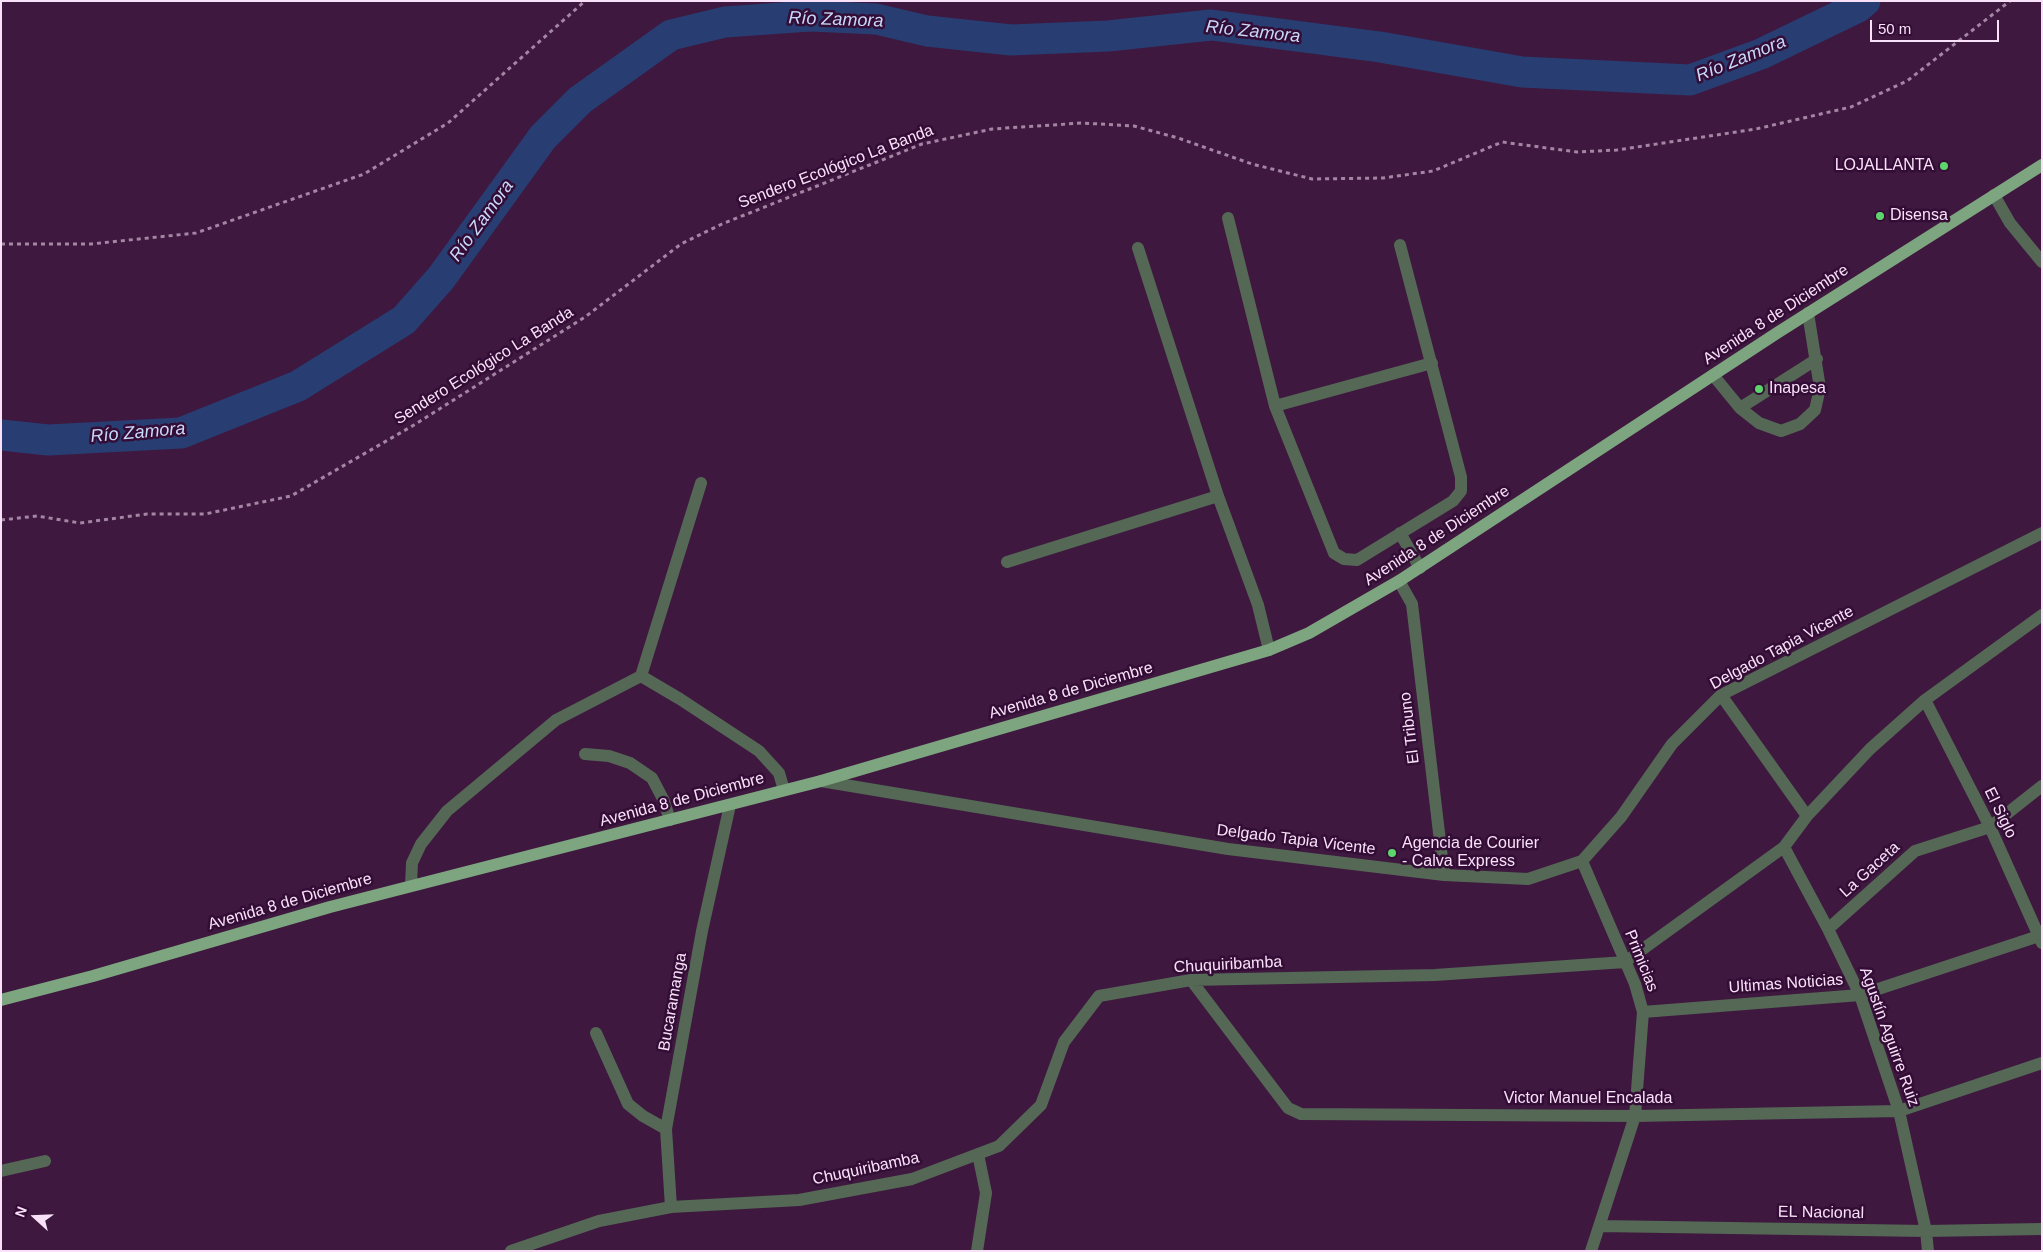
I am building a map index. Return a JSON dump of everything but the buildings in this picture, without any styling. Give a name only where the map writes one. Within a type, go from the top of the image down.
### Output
[{"type":"main road","name":"Avenida 8 de Diciembre","points":[[1,1000],[411,885],[821,781],[1269,650],[1309,633],[1420,568],[1808,313],[2042,165]]},
{"type":"street","points":[[1994,195],[2010,223],[2042,262]]},
{"type":"street","points":[[1228,218],[1275,406],[1334,553],[1344,559],[1357,560],[1453,501],[1461,492],[1461,478],[1400,245]]},
{"type":"street","points":[[1138,248],[1218,496],[1258,605],[1269,650]]},
{"type":"street","points":[[1713,375],[1740,408],[1759,423],[1781,431],[1800,424],[1815,410],[1820,388],[1817,359],[1808,313]]},
{"type":"street","points":[[1740,408],[1817,359]]},
{"type":"street","points":[[1275,406],[1432,363]]},
{"type":"street","points":[[411,885],[412,864],[421,844],[447,810],[556,720],[641,676],[701,483]]},
{"type":"street","points":[[1007,562],[1218,496]]},
{"type":"street","points":[[1400,533],[1420,568]]},
{"type":"street","name":"Delgado Tapia Vicente","points":[[821,781],[1228,849],[1444,875],[1528,879],[1582,861],[1621,817],[1672,744],[1721,696],[2042,533]]},
{"type":"street","name":"El Tribuno","points":[[1399,581],[1412,604],[1444,875]]},
{"type":"street","points":[[1625,962],[1784,847],[1808,816],[1870,749],[1925,700],[2042,615]]},
{"type":"street","points":[[641,676],[759,750],[779,773],[784,790]]},
{"type":"street","points":[[1721,696],[1808,816]]},
{"type":"street","name":"El Siglo","points":[[1925,700],[1990,827],[2041,938]]},
{"type":"street","points":[[585,754],[609,756],[630,763],[652,778],[663,799],[670,820]]},
{"type":"street","name":"La Gaceta","points":[[1828,929],[1915,851],[1990,827],[2042,786]]},
{"type":"street","name":"Bucaramanga","points":[[671,1207],[666,1129],[702,932],[730,805]]},
{"type":"street","name":"Agustín Aguirre Ruiz","points":[[1784,847],[1828,929],[1860,995],[1899,1111],[1926,1231],[1928,1251]]},
{"type":"street","name":"Primicias","points":[[1582,861],[1635,984],[1643,1012],[1634,1116],[1591,1251]]},
{"type":"street","name":"Ultimas Noticias","points":[[1643,1012],[1860,995],[2041,938]]},
{"type":"street","name":"Chuquiribamba","points":[[511,1251],[599,1221],[671,1207],[799,1200],[912,1179],[999,1146],[1041,1106],[1064,1042],[1100,996],[1191,980],[1435,975],[1625,962]]},
{"type":"street","name":"Victor Manuel Encalada","points":[[1191,980],[1288,1108],[1301,1114],[1634,1116],[1899,1111],[2042,1063]]},
{"type":"street","points":[[596,1033],[628,1104],[643,1116],[666,1129]]},
{"type":"street","points":[[977,1251],[986,1193],[978,1154]]},
{"type":"street","points":[[1,1171],[45,1161]]},
{"type":"street","name":"EL Nacional","points":[[1600,1226],[1926,1231],[2042,1229]]},
{"type":"path","points":[[1,244],[91,244],[196,233],[364,174],[448,123],[585,1]]},
{"type":"path","name":"Sendero Ecológico La Banda","points":[[1,520],[37,516],[80,523],[147,514],[205,514],[291,496],[414,425],[585,318],[681,244],[722,224],[922,144],[992,129],[1082,123],[1134,126],[1178,138],[1252,164],[1312,179],[1383,178],[1433,171],[1502,142],[1577,152],[1617,150],[1756,129],[1851,107],[1907,81],[2010,1]]},
{"type":"waterway","name":"Río Zamora","points":[[1,435],[48,440],[181,433],[298,386],[404,320],[441,278],[543,137],[580,100],[671,35],[725,22],[810,16],[876,19],[927,31],[1011,40],[1108,36],[1211,25],[1380,47],[1522,72],[1690,80],[1761,54],[1858,7],[1865,1]]},
{"type":"place","name":"LOJALLANTA","points":[[1944,166]]},
{"type":"place","name":"Disensa","points":[[1880,216]]},
{"type":"place","name":"Inapesa","points":[[1759,389]]},
{"type":"place","name":"Agencia de Courier - Calva Express","points":[[1392,853]]}]
